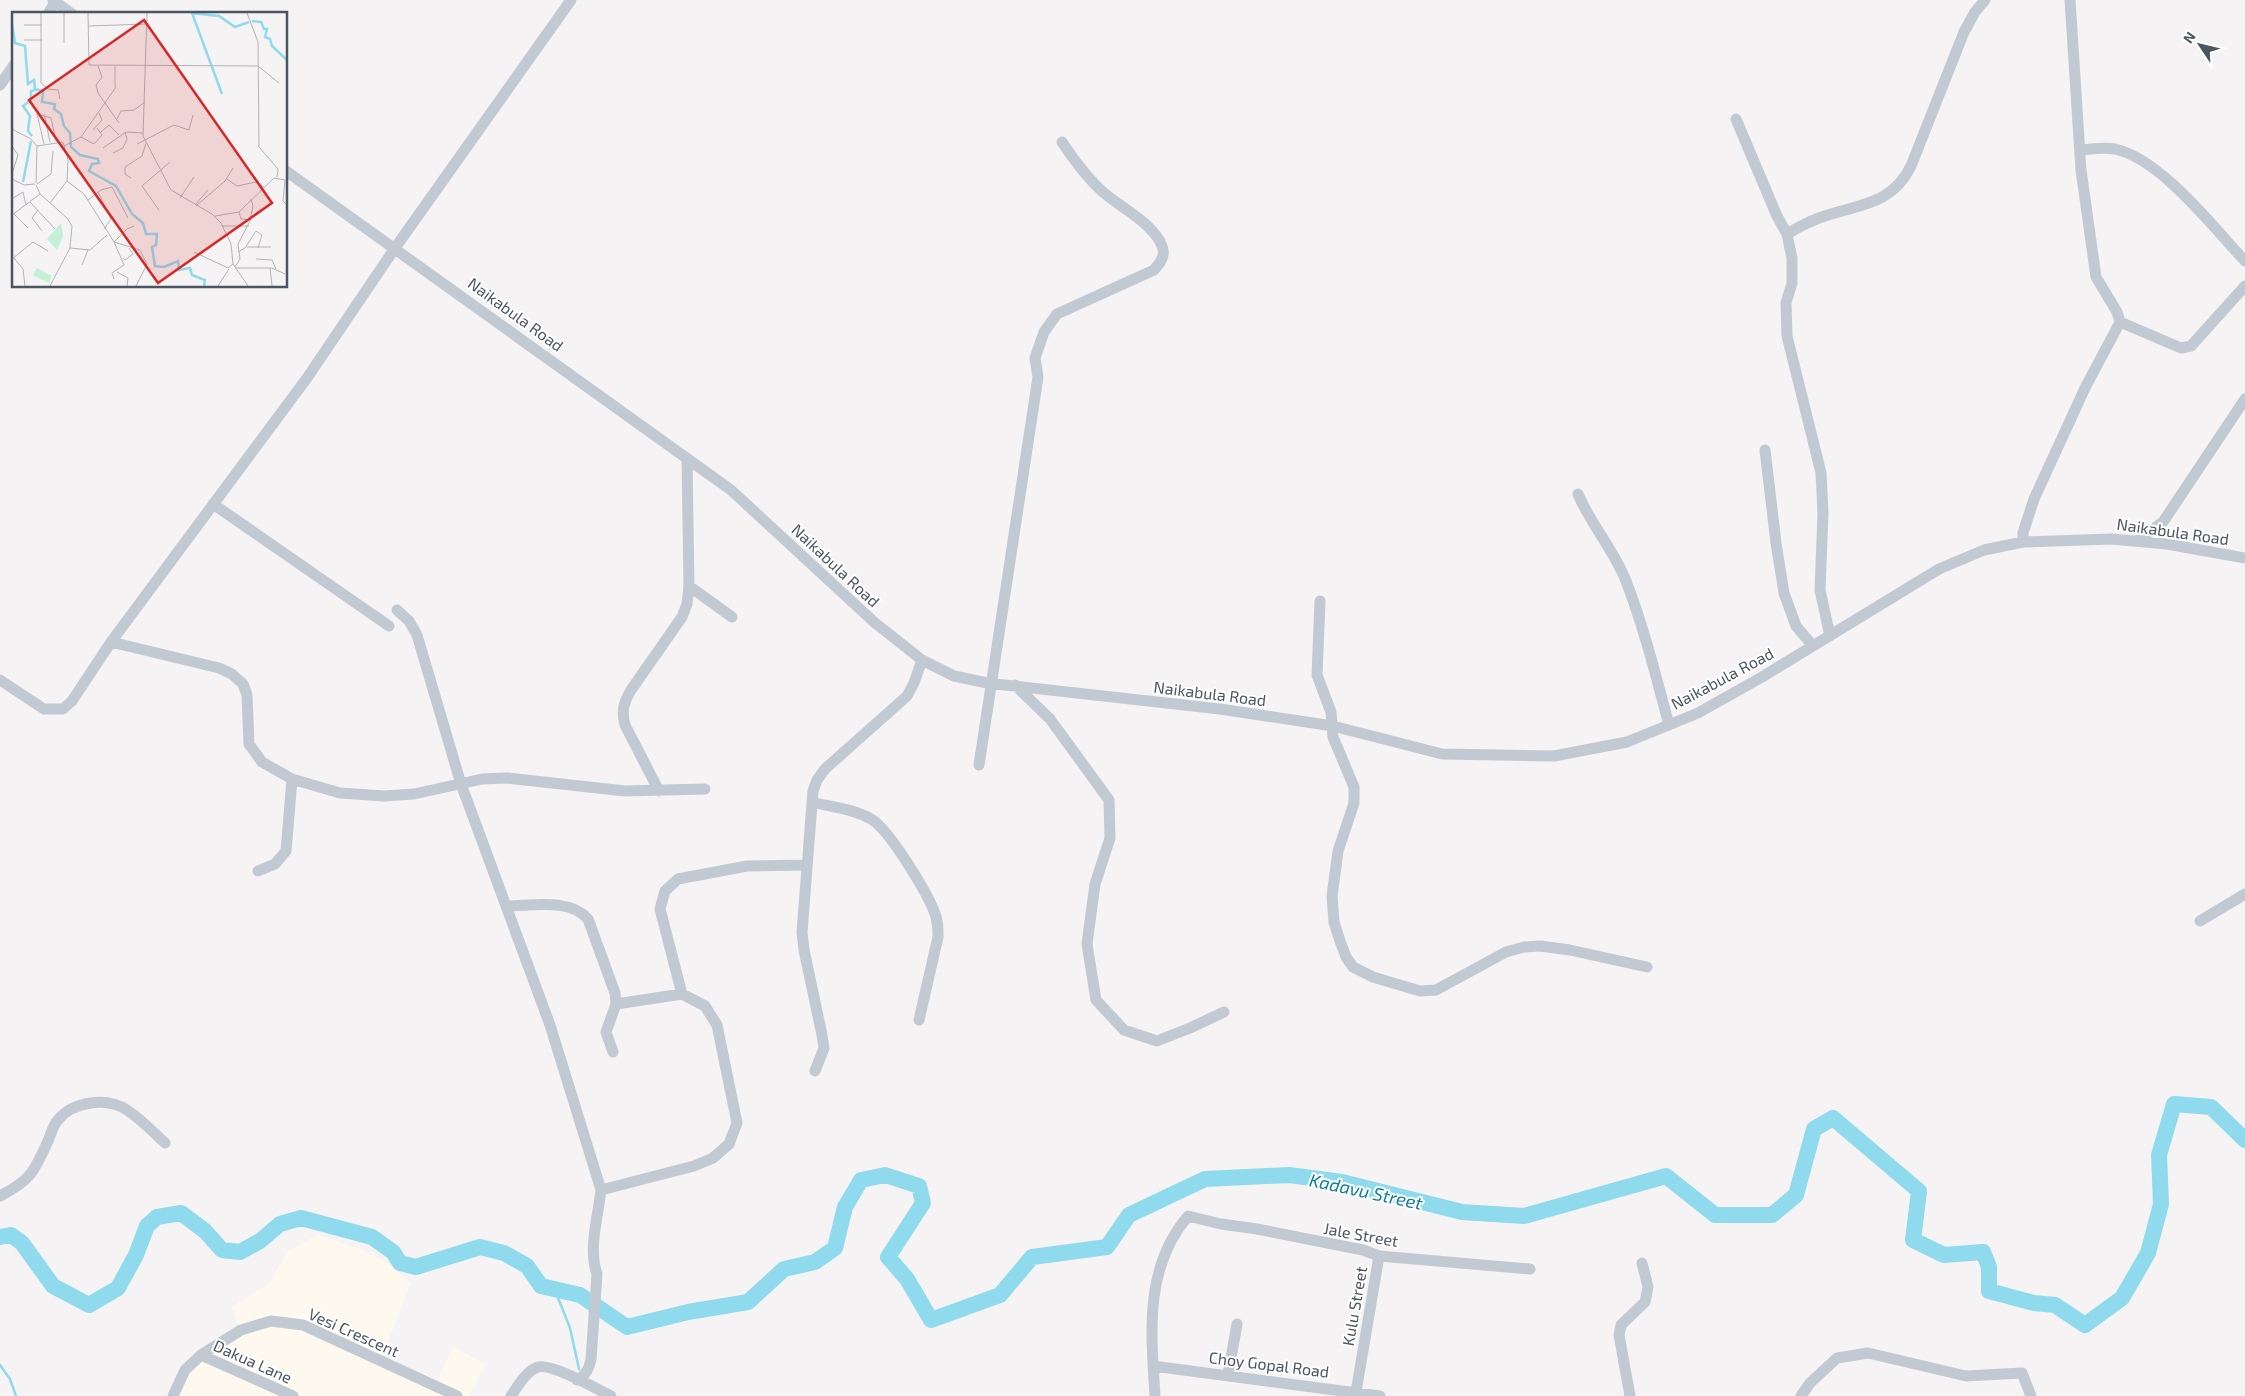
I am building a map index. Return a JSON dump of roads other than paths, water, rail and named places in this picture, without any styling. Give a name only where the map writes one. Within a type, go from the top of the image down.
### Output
[{"type":"street","points":[[0,680],[44,709],[63,709],[72,700],[111,642],[307,378],[395,248],[571,0]]},
{"type":"street","points":[[1787,234],[1818,218],[1877,201],[1890,193],[1902,181],[1911,166],[1964,32],[1975,12],[1985,0]]},
{"type":"street","points":[[2023,542],[2023,534],[2034,499],[2085,388],[2120,322],[2117,312],[2096,277],[2081,170],[2070,0]]},
{"type":"street","points":[[54,1],[69,12]]},
{"type":"street","points":[[0,85],[12,67]]},
{"type":"street","points":[[1736,119],[1777,216],[1787,234],[1793,266],[1786,303],[1787,336],[1821,473],[1823,513],[1820,590],[1830,636]]},
{"type":"street","points":[[979,764],[1038,377],[1035,358],[1044,332],[1057,314],[1154,270],[1162,260],[1163,247],[1153,232],[1102,192],[1079,167],[1062,142]]},
{"type":"street","points":[[2081,150],[2103,148],[2117,150],[2148,164],[2169,182],[2245,261]]},
{"type":"street","name":"Naikabula Road","points":[[288,172],[731,490],[874,622],[922,660],[954,676],[991,683],[1220,708],[1333,726],[1442,754],[1554,756],[1627,742],[1698,713],[1830,636],[1939,569],[1984,550],[2023,542],[2111,539],[2167,544],[2245,558]]},
{"type":"street","points":[[2120,322],[2181,348],[2191,346],[2245,286]]},
{"type":"street","points":[[2138,541],[2163,522],[2245,399]]},
{"type":"street","points":[[1765,450],[1784,593],[1796,626],[1813,646]]},
{"type":"street","points":[[659,791],[624,725],[622,714],[624,702],[631,690],[682,617],[687,604],[689,586],[687,460]]},
{"type":"street","points":[[1578,494],[1586,514],[1610,547],[1626,581],[1649,649],[1669,724]]},
{"type":"street","points":[[213,504],[389,626]]},
{"type":"street","points":[[689,586],[732,617]]},
{"type":"street","points":[[1320,601],[1317,675],[1331,712],[1333,737],[1354,788],[1354,802],[1338,852],[1332,896],[1334,922],[1346,957],[1354,967],[1373,977],[1420,991],[1436,990],[1506,952],[1524,947],[1540,946],[1570,950],[1647,967]]},
{"type":"street","points":[[397,610],[409,621],[417,635],[461,784],[550,1025],[601,1190],[593,1251],[597,1274],[589,1369],[584,1376],[577,1380]]},
{"type":"street","points":[[111,642],[219,668],[232,674],[243,684],[247,695],[249,744],[262,762],[292,779],[340,793],[384,796],[414,794],[482,779],[508,778],[625,791],[705,789]]},
{"type":"street","points":[[815,1071],[824,1048],[802,932],[812,802],[817,780],[825,769],[906,696],[914,683],[922,660]]},
{"type":"street","points":[[1015,685],[1050,719],[1109,800],[1110,838],[1095,884],[1087,944],[1096,1000],[1124,1030],[1156,1041],[1224,1012]]},
{"type":"street","points":[[258,870],[275,864],[286,851],[292,779]]},
{"type":"street","points":[[812,802],[855,813],[872,819],[883,827],[898,847],[934,910],[938,924],[938,938],[919,1020]]},
{"type":"street","points":[[682,994],[660,908],[662,897],[668,886],[678,880],[747,866],[807,866]]},
{"type":"street","points":[[2200,921],[2245,894]]},
{"type":"street","points":[[507,906],[567,906],[582,912],[591,928],[615,993],[616,1004],[606,1032],[613,1052]]},
{"type":"street","points":[[601,1190],[694,1166],[721,1152],[735,1134],[738,1123],[717,1025],[705,1006],[682,994],[616,1004]]},
{"type":"street","points":[[0,1196],[24,1182],[37,1169],[57,1121],[68,1110],[85,1104],[108,1102],[127,1110],[165,1143]]},
{"type":"street","name":"Jale Street","points":[[1153,1366],[1151,1324],[1156,1275],[1177,1229],[1188,1216],[1221,1224],[1257,1228],[1379,1256],[1530,1268]]},
{"type":"street","name":"Kulu Street","points":[[1356,1392],[1379,1256]]},
{"type":"street","points":[[1630,1396],[1619,1335],[1621,1325],[1645,1302],[1648,1287],[1642,1264]]},
{"type":"street","name":"Vesi Crescent","points":[[174,1396],[185,1370],[201,1355],[241,1330],[271,1321],[303,1325],[457,1396]]},
{"type":"street","points":[[1228,1375],[1237,1324]]},
{"type":"street","points":[[1801,1396],[1810,1382],[1837,1358],[1868,1353],[1966,1376],[2022,1373],[2030,1396]]},
{"type":"street","name":"Dakua Lane","points":[[201,1355],[293,1396]]},
{"type":"street","points":[[1153,1366],[1155,1396]]},
{"type":"street","name":"Choy Gopal Road","points":[[1153,1366],[1380,1396]]},
{"type":"street","points":[[512,1396],[528,1373],[539,1367],[552,1368],[611,1396]]},
{"type":"waterway","name":"Kadavu Street","points":[[0,1237],[11,1235],[22,1243],[53,1286],[89,1305],[118,1288],[136,1255],[147,1226],[157,1217],[181,1213],[205,1231],[222,1250],[240,1252],[260,1241],[280,1224],[301,1218],[372,1237],[393,1252],[400,1263],[416,1267],[480,1247],[504,1253],[527,1266],[541,1286],[580,1295],[627,1327],[688,1312],[748,1302],[784,1269],[815,1262],[835,1248],[845,1207],[861,1180],[885,1175],[919,1186],[923,1203],[888,1257],[907,1279],[931,1320],[1000,1295],[1032,1257],[1107,1247],[1129,1215],[1205,1179],[1289,1175],[1342,1182],[1462,1212],[1524,1216],[1666,1176],[1715,1215],[1772,1215],[1796,1195],[1814,1129],[1833,1118],[1919,1191],[1913,1240],[1944,1255],[1983,1252],[1989,1267],[1989,1291],[2034,1303],[2055,1305],[2085,1325],[2122,1298],[2148,1253],[2161,1204],[2159,1155],[2174,1104],[2211,1107],[2245,1140]]},
{"type":"waterway","points":[[555,1290],[570,1328],[579,1369]]},
{"type":"waterway","points":[[0,1365],[10,1379],[16,1396]]}]
